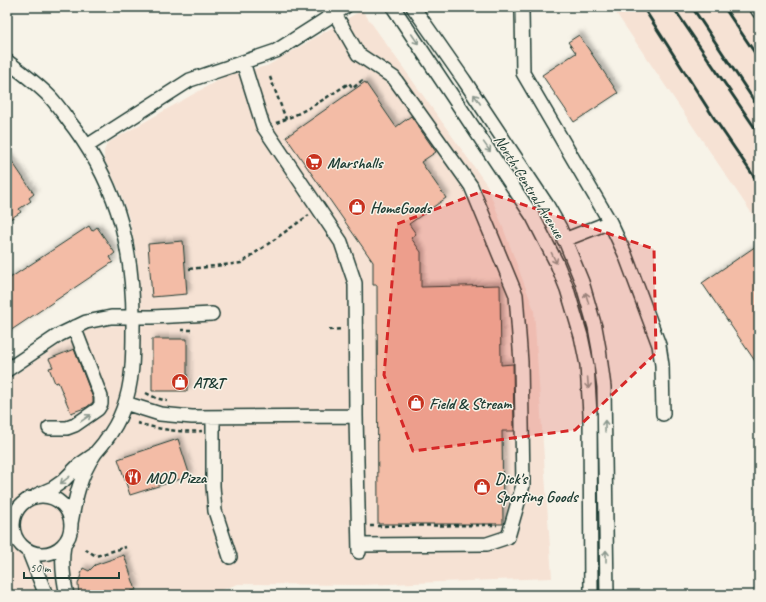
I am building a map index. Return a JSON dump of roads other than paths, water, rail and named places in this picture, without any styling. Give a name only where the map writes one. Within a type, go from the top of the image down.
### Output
[{"type":"street","name":"North Central Avenue","points":[[393,7],[534,217],[557,264],[567,289],[581,336],[586,365],[590,414],[591,595]]},
{"type":"street","name":"North Central Avenue","points":[[413,7],[464,80],[547,205],[564,240],[588,300],[601,360],[605,404],[607,595]]},
{"type":"street","points":[[521,7],[522,73],[610,222],[625,254],[659,345],[662,373],[663,414]]},
{"type":"street","points":[[756,7],[759,12]]},
{"type":"street","points":[[87,146],[190,80],[243,62],[276,51],[340,10],[358,54],[394,78],[471,186],[516,295],[521,362],[522,485],[508,537],[488,544],[359,550],[355,283],[341,242],[263,126],[243,62]]},
{"type":"street","points":[[7,61],[51,98],[87,146],[105,177],[117,207],[125,233],[130,264],[133,317],[130,387],[123,410],[106,440],[94,455],[81,480],[71,523],[71,531],[64,545],[62,556],[68,595]]},
{"type":"street","points":[[564,240],[610,222]]},
{"type":"street","points":[[7,370],[59,335],[86,322],[111,317],[212,314]]},
{"type":"street","points":[[49,428],[67,428],[75,425],[98,410],[101,404],[101,398],[74,327]]},
{"type":"street","points":[[125,403],[160,414],[192,417],[356,416]]},
{"type":"street","points":[[213,417],[213,486],[215,511],[230,557]]},
{"type":"street","points":[[46,595],[25,549],[16,539],[13,531],[11,515],[24,501],[53,488],[63,481],[79,465],[94,455]]},
{"type":"street","points":[[32,497],[47,496],[55,498],[66,509],[71,523]]},
{"type":"street","points":[[7,544],[38,554],[48,554],[64,545]]},
{"type":"railway","points":[[643,7],[714,118],[759,184]]},
{"type":"railway","points":[[673,7],[759,134]]},
{"type":"railway","points":[[692,7],[759,108]]},
{"type":"railway","points":[[724,7],[759,59]]},
{"type":"place","name":"Marshalls","points":[[314,162]]},
{"type":"place","name":"HomeGoods","points":[[357,207]]},
{"type":"place","name":"AT&T","points":[[180,382]]},
{"type":"place","name":"Field & Stream","points":[[416,403]]},
{"type":"place","name":"MOD Pizza","points":[[133,477]]},
{"type":"place","name":"Dick's Sporting Goods","points":[[482,487]]}]
